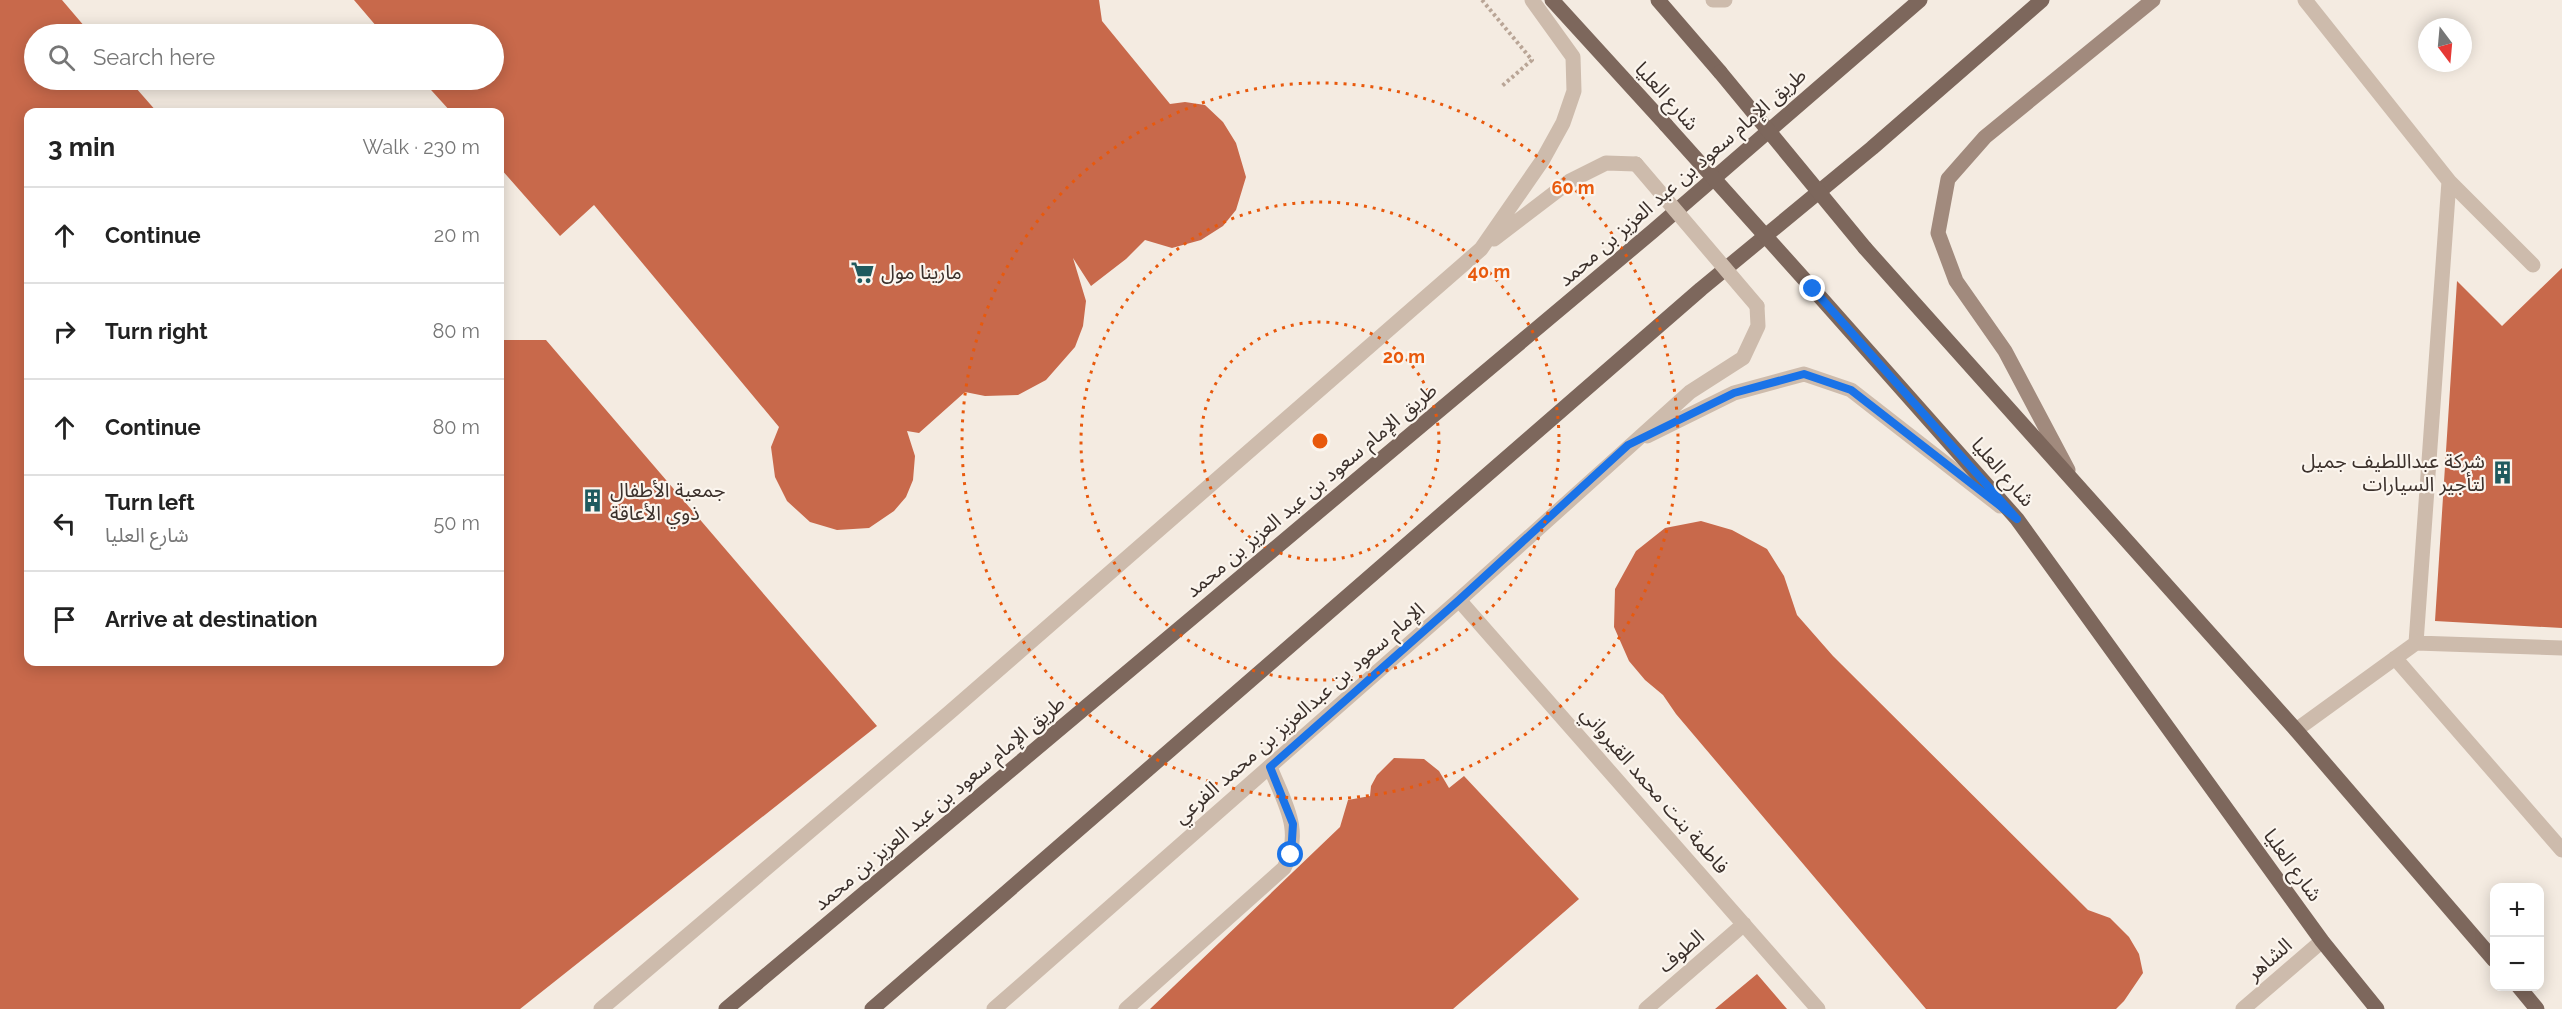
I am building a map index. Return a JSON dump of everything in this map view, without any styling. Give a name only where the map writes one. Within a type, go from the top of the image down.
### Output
[{"type":"main road","name":"شارع العليا","points":[[1552,0],[2017,519],[2322,941],[2377,1009]]},
{"type":"main road","points":[[1658,0],[1865,248],[2296,729],[2490,955]]},
{"type":"main road","name":"طريق الإمام سعود بن عبد العزيز بن محمد","points":[[726,1009],[1653,231],[1920,0]]},
{"type":"main road","points":[[872,1009],[1701,289],[1872,148],[2042,0]]},
{"type":"main road","points":[[2076,486],[2005,351],[1956,281],[1938,233],[1948,179],[1985,137],[2153,0]]},
{"type":"main road","points":[[2521,991],[2537,1009]]},
{"type":"street","points":[[1481,249],[1542,161],[1563,123],[1574,91],[1573,57],[1533,0]]},
{"type":"street","points":[[1713,0],[1725,0]]},
{"type":"street","points":[[2305,0],[2449,180],[2533,265]]},
{"type":"street","points":[[601,1009],[950,712],[1481,249],[1570,181],[1606,163],[1636,164],[1757,306],[1758,326],[1743,358],[1690,392],[1628,445]]},
{"type":"street","points":[[2416,643],[2449,180]]},
{"type":"street","points":[[1628,445],[1734,393],[1804,374],[1851,390],[2017,519]]},
{"type":"street","name":"الإمام سعود بن عبدالعزيز بن محمد الفرعي","points":[[994,1009],[1459,600],[1628,445]]},
{"type":"street","name":"فاطمة بنت محمد القيرواني","points":[[1459,600],[1818,1009]]},
{"type":"street","points":[[2296,729],[2416,643],[2562,648]]},
{"type":"street","points":[[2395,658],[2562,850]]},
{"type":"street","points":[[1126,1009],[1284,868],[1291,855],[1293,824],[1270,767]]},
{"type":"street","name":"الطوف","points":[[1646,1009],[1744,924]]},
{"type":"street","name":"الشاهر","points":[[2243,1009],[2322,941]]},
{"type":"path","points":[[1482,0],[1532,60],[1502,86]]},
{"type":"building","name":"جمعية الأطفال ذوي الأعاقة","points":[[0,0],[62,0],[82,24],[24,24],[24,90],[138,90],[154,108],[24,108],[24,666],[504,666],[504,340],[546,340],[877,726],[520,1009],[0,1009]]},
{"type":"building","name":"مارينا مول","points":[[354,0],[1099,0],[1102,21],[1170,104],[1185,102],[1205,105],[1223,122],[1236,143],[1246,177],[1236,210],[1223,226],[1201,240],[1172,248],[1145,240],[1126,259],[1091,286],[1073,258],[1086,301],[1083,326],[1075,347],[1046,380],[1018,395],[985,396],[965,392],[919,433],[907,431],[915,456],[913,480],[906,497],[894,511],[869,528],[837,530],[810,522],[787,501],[775,477],[771,447],[779,427],[594,205],[560,236],[504,173],[504,108],[447,108],[431,90],[504,90],[504,24],[374,24]]},
{"type":"building","name":"شركة عبداللطيف جميل لتأجير السيارات","points":[[2562,268],[2562,628],[2435,621],[2457,281],[2502,326]]},
{"type":"building","points":[[1701,521],[1732,530],[1767,549],[1784,576],[1797,615],[1833,656],[2088,910],[2110,918],[2129,937],[2139,954],[2143,973],[2116,1009],[1926,1009],[1676,714],[1663,695],[1645,680],[1629,661],[1614,627],[1615,589],[1636,551],[1665,528]]},
{"type":"building","points":[[1394,758],[1424,759],[1439,771],[1449,788],[1464,776],[1579,899],[1453,1009],[1150,1009],[1340,827],[1348,800],[1370,796],[1371,786],[1377,775]]},
{"type":"building","points":[[1757,974],[1787,1009],[1715,1009]]},
{"type":"place","name":"مارينا مول","points":[[863,272]]},
{"type":"place","name":"شركة عبداللطيف جميل لتأجير السيارات","points":[[2503,473]]},
{"type":"place","name":"جمعية الأطفال ذوي الأعاقة","points":[[592,501]]},
{"type":"route","points":[[1291,855],[1293,824],[1270,767],[1459,600],[1628,445],[1734,393],[1804,374],[1851,390],[2017,519],[1813,289]]}]
